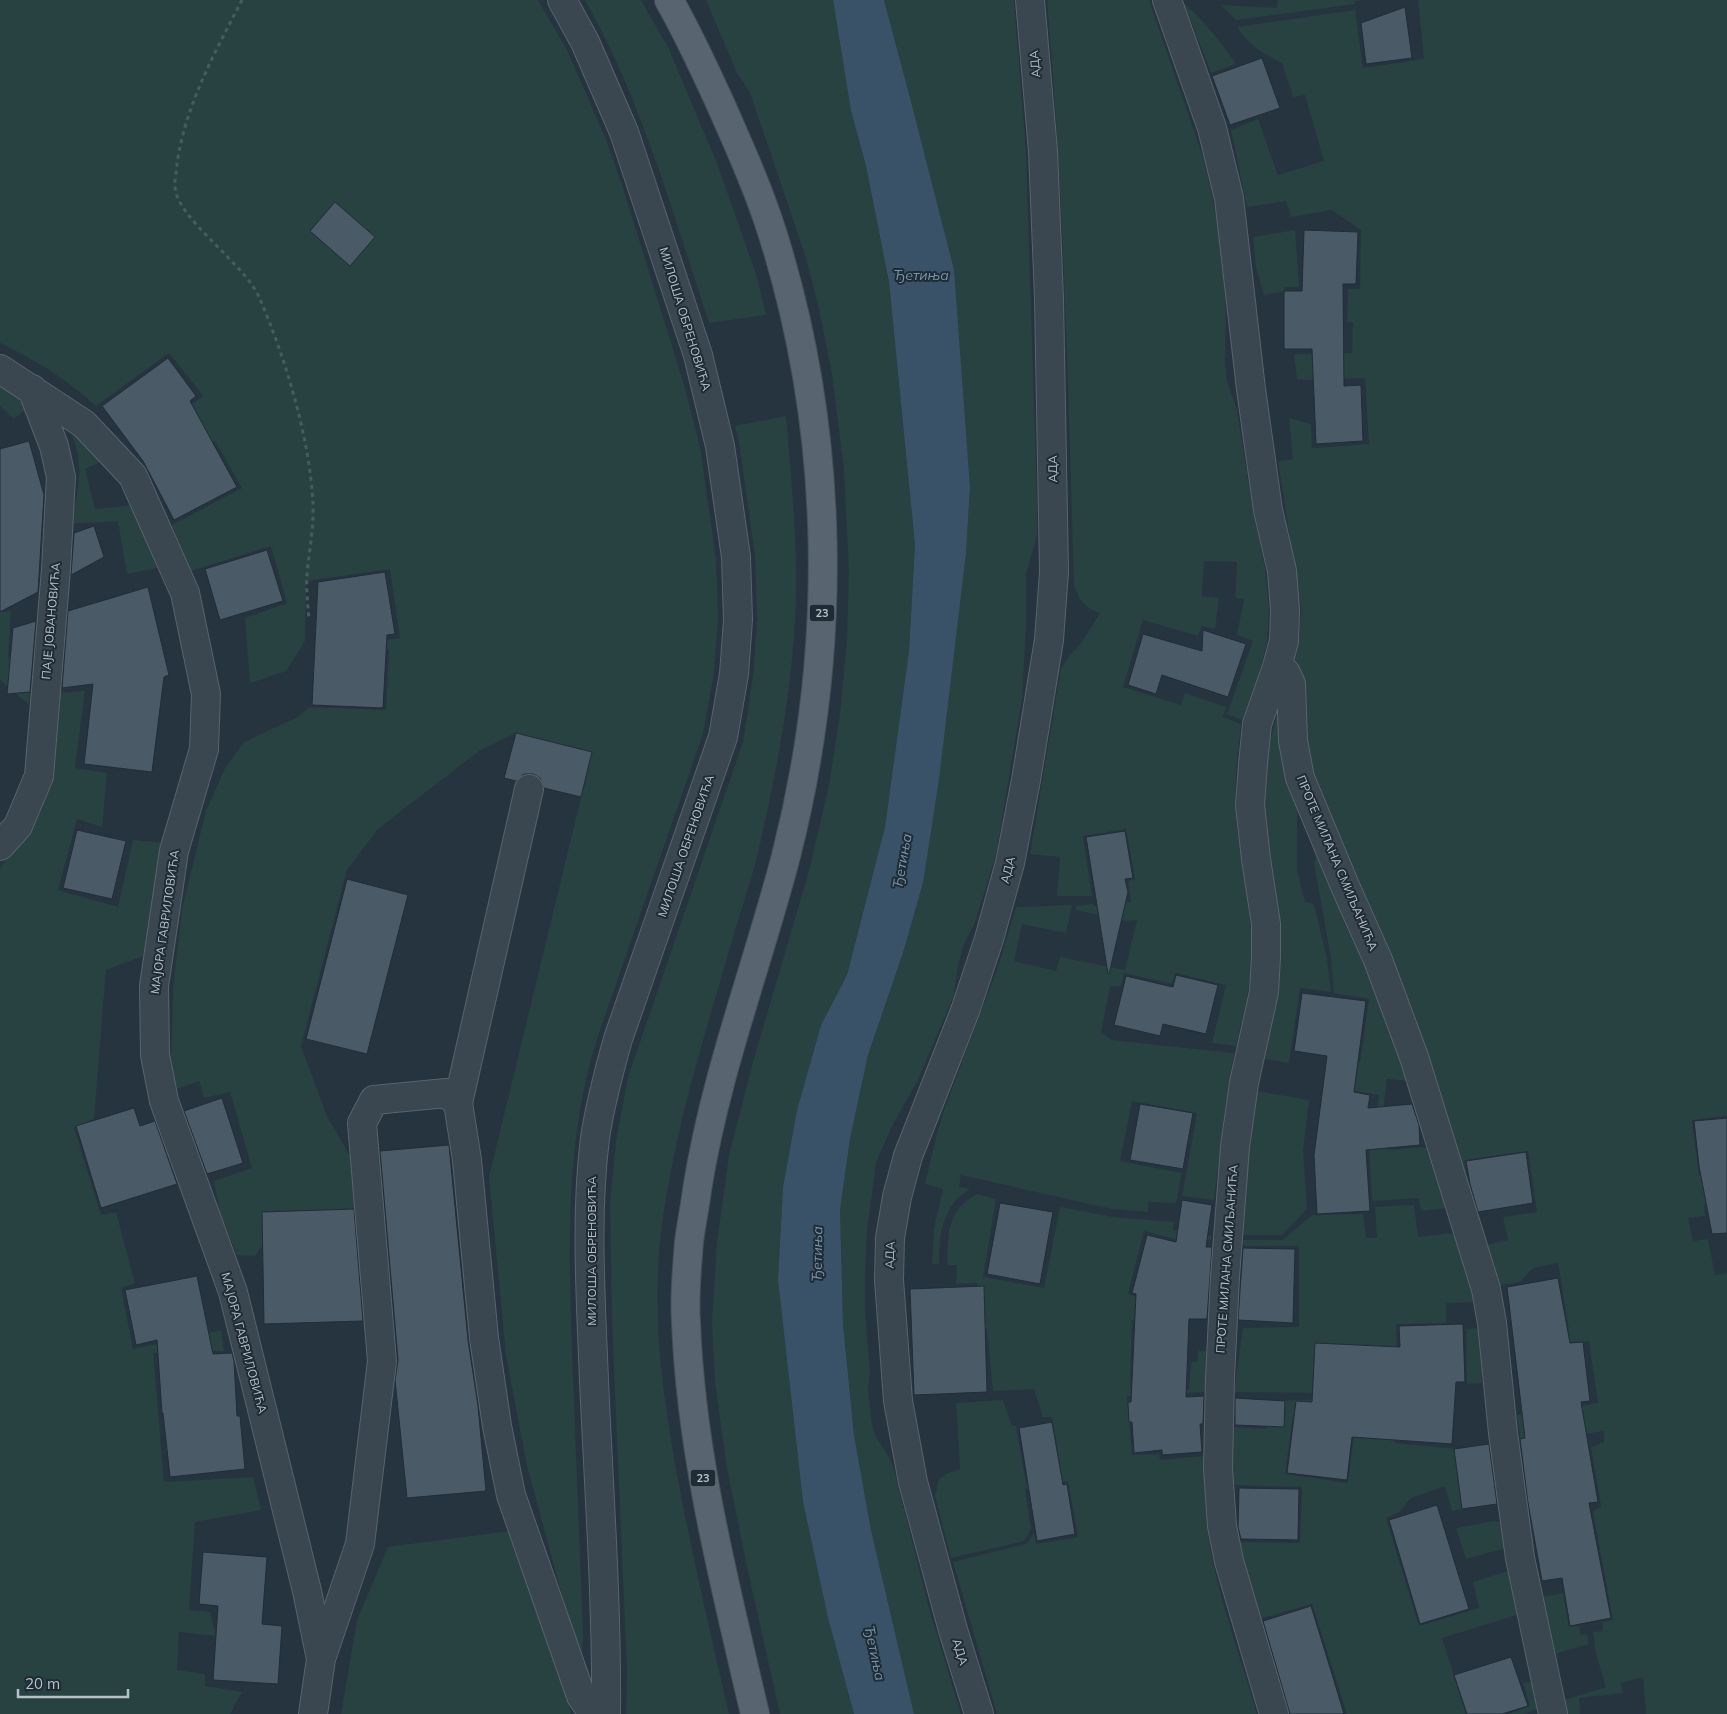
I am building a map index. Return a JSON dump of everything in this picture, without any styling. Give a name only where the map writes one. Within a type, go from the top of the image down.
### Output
[{"type":"main road","name":"23","points":[[669,0],[706,72],[737,141],[772,230],[800,338],[818,454],[822,510],[824,595],[816,698],[801,793],[786,858],[724,1067],[703,1154],[690,1238],[686,1297],[685,1317],[691,1397],[702,1475],[755,1714]]},
{"type":"street","name":"МИЛОША ОБРЕНОВИЋА","points":[[562,0],[585,42],[624,132],[698,355],[720,446],[736,557],[738,620],[734,674],[723,737],[618,1038],[608,1073],[596,1137],[590,1201],[592,1324],[603,1580],[606,1714]]},
{"type":"street","name":"АДА","points":[[979,1714],[913,1482],[898,1401],[889,1280],[890,1246],[898,1197],[908,1156],[965,1012],[989,939],[1010,863],[1028,770],[1050,632],[1054,563],[1049,298],[1043,151],[1030,0]]},
{"type":"street","points":[[1167,0],[1212,128],[1229,198],[1250,379],[1268,510],[1282,572],[1285,610],[1284,642],[1277,667]]},
{"type":"street","name":"МАЈОРА ГАВРИЛОВИЋА","points":[[0,369],[84,424],[133,476],[185,593],[206,694],[204,749],[174,851],[154,986],[155,1055],[164,1101],[233,1292],[307,1591],[321,1659],[313,1714]]},
{"type":"street","name":"ПАЈЕ ЈОВАНОВИЋА","points":[[0,846],[18,826],[39,776],[56,569],[61,477],[54,446],[32,390]]},
{"type":"street","name":"ПРОТЕ МИЛАНА СМИЉАНИЋА","points":[[1274,1714],[1229,1561],[1222,1526],[1218,1468],[1223,1305],[1235,1147],[1244,1083],[1264,992],[1266,957],[1266,924],[1250,805],[1253,764],[1257,724],[1277,667],[1286,673],[1291,684],[1293,741],[1300,778],[1378,960],[1414,1057],[1486,1289],[1492,1323],[1503,1433],[1520,1558],[1553,1714]]},
{"type":"street","points":[[529,790],[458,1103],[467,1160],[484,1338],[497,1426],[511,1495],[581,1696],[593,1714]]},
{"type":"street","points":[[321,1659],[360,1544],[382,1361],[362,1123],[374,1100],[446,1093],[458,1103]]},
{"type":"path","points":[[242,0],[196,94],[179,149],[175,187],[179,200],[186,212],[218,248],[241,270],[258,294],[271,325],[291,387],[301,425],[313,503],[313,535],[307,577],[308,620]]},
{"type":"green space","points":[[0,0],[538,0],[567,50],[606,139],[685,388],[700,447],[716,559],[718,619],[714,673],[703,734],[597,1039],[578,1121],[571,1205],[570,1290],[583,1635],[582,1659],[575,1650],[527,1466],[506,1356],[489,1177],[592,752],[515,733],[479,751],[378,829],[347,870],[301,1046],[326,1114],[351,1158],[356,1209],[262,1212],[263,1244],[255,1256],[237,1255],[220,1213],[214,1181],[252,1168],[230,1092],[204,1098],[199,1081],[177,1089],[171,1065],[173,988],[182,909],[206,811],[225,768],[244,742],[298,717],[309,707],[386,710],[389,650],[326,648],[400,638],[390,569],[306,581],[305,641],[286,671],[250,683],[245,618],[287,603],[271,546],[191,571],[172,525],[242,488],[215,441],[178,459],[157,430],[203,396],[169,353],[96,406],[74,387],[50,371],[0,343]]},
{"type":"green space","points":[[585,0],[641,0],[668,47],[717,163],[757,277],[766,315],[709,323],[640,118],[605,38]]},
{"type":"green space","points":[[706,0],[833,0],[851,111],[866,166],[889,282],[915,545],[909,651],[885,827],[847,975],[821,1025],[797,1110],[783,1187],[778,1280],[803,1502],[828,1618],[854,1714],[780,1714],[726,1463],[715,1382],[712,1322],[717,1242],[729,1155],[753,1062],[810,867],[829,785],[840,714],[847,639],[849,571],[844,470],[832,374],[819,309],[806,258],[750,93],[736,71]]},
{"type":"green space","points":[[884,0],[1014,0],[1026,151],[1037,536],[1026,573],[1026,625],[1022,700],[996,855],[975,922],[964,944],[958,966],[954,995],[917,1082],[893,1124],[876,1162],[867,1232],[865,1272],[865,1313],[870,1371],[868,1388],[872,1426],[894,1469],[929,1608],[961,1714],[914,1714],[871,1530],[854,1435],[843,1324],[840,1210],[850,1139],[868,1055],[903,953],[923,883],[966,553],[970,488],[964,421],[909,94]]},
{"type":"green space","points":[[1047,0],[1149,0],[1203,157],[1212,194],[1224,262],[1225,364],[1227,381],[1237,410],[1251,499],[1265,568],[1269,608],[1267,644],[1242,720],[1227,714],[1253,641],[1237,635],[1244,599],[1235,598],[1237,562],[1204,561],[1202,596],[1219,598],[1215,629],[1202,626],[1198,636],[1143,620],[1123,687],[1181,705],[1185,693],[1226,707],[1223,717],[1241,724],[1235,801],[1251,926],[1251,971],[1236,1046],[1212,1043],[1226,985],[1175,973],[1172,984],[1124,973],[1121,986],[1110,987],[1101,1032],[1111,1040],[1234,1053],[1214,1200],[1182,1196],[1197,1113],[1132,1101],[1120,1161],[1182,1173],[1176,1203],[1148,1202],[1148,1212],[1112,1209],[961,1175],[959,1187],[970,1189],[953,1204],[948,1212],[941,1232],[939,1264],[932,1264],[934,1228],[943,1189],[925,1184],[937,1133],[998,967],[1016,907],[1072,905],[1066,933],[1022,924],[1014,961],[1056,971],[1060,957],[1125,970],[1137,920],[1125,921],[1076,910],[1076,906],[1131,902],[1128,881],[1135,879],[1126,829],[1083,836],[1092,896],[1057,896],[1060,857],[1030,854],[1061,668],[1082,642],[1100,613],[1090,609],[1083,603],[1074,585],[1058,146]]},
{"type":"green space","points":[[1278,0],[1363,0],[1355,1],[1355,4],[1236,20],[1221,5],[1277,8]]},
{"type":"green space","points":[[1418,0],[1727,0],[1727,1116],[1692,1120],[1699,1176],[1727,1173],[1727,1200],[1704,1205],[1705,1216],[1688,1218],[1693,1241],[1708,1239],[1715,1275],[1727,1273],[1727,1714],[1646,1714],[1643,1677],[1620,1683],[1623,1693],[1579,1698],[1580,1714],[1565,1714],[1564,1700],[1606,1687],[1596,1654],[1593,1632],[1603,1631],[1602,1622],[1613,1620],[1593,1512],[1601,1506],[1591,1447],[1604,1442],[1604,1431],[1521,1444],[1517,1415],[1598,1403],[1589,1341],[1545,1344],[1544,1335],[1569,1330],[1558,1263],[1533,1268],[1520,1282],[1498,1286],[1485,1245],[1508,1240],[1503,1217],[1537,1212],[1528,1151],[1464,1160],[1466,1173],[1462,1173],[1327,816],[1308,760],[1300,674],[1294,659],[1299,642],[1301,609],[1278,461],[1293,459],[1289,418],[1311,424],[1312,448],[1369,444],[1365,378],[1297,379],[1294,354],[1352,353],[1353,322],[1347,322],[1348,289],[1360,289],[1361,230],[1332,210],[1291,217],[1286,201],[1247,207],[1231,130],[1258,119],[1278,175],[1324,161],[1305,95],[1293,97],[1282,63],[1252,44],[1237,27],[1355,10],[1363,68],[1424,59]]},
{"type":"green space","points":[[1184,3],[1212,32],[1236,64],[1211,73]]},
{"type":"green space","points":[[1295,230],[1299,287],[1284,287],[1284,291],[1264,295],[1256,268],[1253,237]]},
{"type":"green space","points":[[0,386],[31,405],[14,419],[0,406]]},
{"type":"green space","points":[[786,416],[795,528],[796,573],[795,628],[788,694],[771,792],[757,857],[702,1044],[672,1163],[665,1203],[658,1273],[658,1333],[673,1451],[696,1568],[729,1714],[626,1714],[627,1672],[612,1322],[610,1203],[616,1141],[628,1077],[743,742],[753,677],[757,620],[755,556],[739,442],[735,426]]},
{"type":"green space","points":[[75,430],[109,458],[85,469],[95,509],[134,505],[157,568],[127,574],[118,521],[70,524],[79,480],[78,458],[72,436]]},
{"type":"green space","points":[[11,611],[8,657],[32,660],[29,705],[0,680],[0,612]]},
{"type":"green space","points":[[85,691],[75,768],[107,773],[102,827],[77,819],[58,890],[118,907],[133,840],[164,843],[146,955],[106,970],[94,1119],[74,1127],[101,1215],[116,1212],[135,1283],[121,1288],[133,1349],[221,1330],[224,1351],[153,1353],[164,1482],[253,1477],[261,1510],[195,1522],[189,1610],[210,1612],[216,1636],[179,1632],[177,1670],[205,1674],[205,1686],[242,1692],[230,1714],[0,1714],[0,869],[41,807],[55,693]]},
{"type":"green space","points":[[1280,707],[1286,767],[1297,808],[1297,869],[1305,902],[1314,904],[1327,959],[1331,992],[1300,988],[1289,1063],[1265,1059],[1273,1018],[1281,949],[1279,915],[1264,800],[1270,744]]},
{"type":"green space","points":[[1317,854],[1366,964],[1409,1081],[1387,1079],[1384,1103],[1387,1150],[1429,1147],[1447,1208],[1421,1211],[1419,1198],[1372,1201],[1369,1150],[1320,1153],[1372,1148],[1379,1095],[1336,1088],[1340,1060],[1360,1062],[1369,999],[1334,993],[1331,958],[1314,863]]},
{"type":"green space","points":[[1257,1091],[1309,1100],[1303,1151],[1307,1209],[1282,1235],[1242,1235],[1249,1148]]},
{"type":"green space","points":[[978,1194],[996,1199],[983,1277],[1044,1288],[1060,1207],[1113,1217],[1174,1222],[1173,1230],[1211,1236],[1211,1240],[1181,1236],[1179,1240],[1144,1231],[1128,1294],[1160,1303],[1157,1320],[1132,1320],[1130,1388],[1189,1390],[1191,1362],[1197,1362],[1198,1351],[1206,1351],[1205,1392],[1127,1396],[1132,1455],[1159,1454],[1160,1460],[1204,1456],[1206,1514],[1210,1548],[1225,1611],[1257,1714],[997,1714],[953,1562],[1026,1544],[1034,1533],[1036,1544],[1078,1537],[1068,1481],[1025,1489],[1031,1529],[1024,1541],[951,1558],[935,1496],[939,1479],[948,1473],[960,1469],[956,1403],[1003,1400],[1012,1426],[1016,1426],[1026,1483],[1062,1477],[1052,1417],[1043,1417],[1034,1389],[993,1391],[987,1329],[980,1328],[977,1283],[956,1284],[957,1265],[947,1265],[949,1233],[954,1215],[968,1200]]},
{"type":"green space","points":[[1414,1205],[1418,1237],[1451,1233],[1455,1236],[1475,1302],[1446,1303],[1446,1323],[1396,1324],[1398,1389],[1395,1443],[1459,1449],[1458,1477],[1462,1509],[1452,1511],[1445,1486],[1411,1498],[1398,1513],[1386,1518],[1419,1626],[1479,1608],[1473,1582],[1508,1571],[1511,1572],[1520,1614],[1442,1638],[1466,1714],[1347,1714],[1312,1604],[1260,1619],[1244,1564],[1240,1542],[1300,1543],[1302,1487],[1233,1485],[1233,1427],[1266,1429],[1268,1401],[1325,1399],[1324,1418],[1293,1415],[1285,1474],[1348,1483],[1355,1428],[1332,1393],[1234,1392],[1243,1328],[1299,1327],[1299,1246],[1245,1246],[1241,1240],[1283,1240],[1312,1215],[1363,1214],[1366,1238],[1377,1238],[1375,1207]]},
{"type":"green space","points":[[1480,1328],[1482,1383],[1467,1384],[1466,1329]]},
{"type":"green space","points":[[1494,1521],[1502,1522],[1506,1548],[1466,1559],[1456,1528]]},
{"type":"green space","points":[[509,1531],[569,1702],[571,1714],[341,1714],[357,1620],[388,1547]]},
{"type":"green space","points":[[1563,1593],[1569,1627],[1579,1626],[1581,1635],[1587,1634],[1589,1644],[1555,1654],[1542,1597]]},
{"type":"green space","points":[[1534,1681],[1540,1708],[1523,1714],[1508,1714],[1530,1706],[1523,1683]]},
{"type":"water","name":"Ђетиња","points":[[833,0],[884,0],[954,270],[970,488],[966,553],[939,779],[923,883],[903,953],[868,1055],[850,1139],[840,1210],[843,1324],[854,1435],[871,1530],[914,1714],[854,1714],[828,1618],[803,1502],[778,1280],[783,1187],[797,1110],[821,1025],[847,975],[885,827],[909,651],[915,545],[889,282],[866,166],[851,111]]},
{"type":"building","points":[[1405,7],[1412,58],[1366,64],[1361,23]]},
{"type":"building","points":[[1262,58],[1280,108],[1230,125],[1212,76]]},
{"type":"building","points":[[335,202],[375,237],[350,266],[310,231]]},
{"type":"building","points":[[1304,230],[1358,232],[1356,284],[1343,284],[1344,386],[1361,385],[1363,441],[1316,444],[1312,349],[1284,349],[1284,291],[1302,291]]},
{"type":"building","points":[[168,358],[196,396],[190,401],[237,487],[174,520],[143,461],[102,406]]},
{"type":"building","points":[[29,441],[44,495],[38,592],[0,612],[0,449]]},
{"type":"building","points":[[94,526],[104,557],[71,575],[74,533]]},
{"type":"building","points":[[267,550],[283,601],[220,620],[205,569]]},
{"type":"building","points":[[385,572],[395,634],[387,635],[383,708],[312,705],[318,582]]},
{"type":"building","points":[[148,587],[169,675],[164,677],[152,772],[84,764],[93,684],[62,688],[68,611]]},
{"type":"building","points":[[36,621],[30,692],[7,694],[13,628]]},
{"type":"building","points":[[1203,630],[1246,644],[1228,697],[1162,675],[1156,694],[1128,685],[1143,634],[1202,651]]},
{"type":"building","points":[[516,733],[592,752],[581,797],[544,788],[540,778],[533,774],[524,774],[516,781],[504,778]]},
{"type":"building","points":[[77,830],[126,841],[112,899],[63,888]]},
{"type":"building","points":[[1125,831],[1133,878],[1125,879],[1128,892],[1108,974],[1086,837]]},
{"type":"building","points":[[347,879],[408,895],[367,1054],[306,1039]]},
{"type":"building","points":[[1176,975],[1218,985],[1206,1034],[1163,1024],[1160,1036],[1114,1025],[1126,976],[1173,987]]},
{"type":"building","points":[[1302,993],[1366,1001],[1354,1092],[1370,1095],[1368,1108],[1412,1104],[1419,1125],[1420,1145],[1366,1150],[1370,1211],[1317,1214],[1314,1155],[1327,1056],[1294,1051]]},
{"type":"building","points":[[222,1098],[243,1163],[207,1174],[184,1111]]},
{"type":"building","points":[[1140,1104],[1193,1113],[1183,1169],[1130,1160]]},
{"type":"building","points":[[134,1108],[140,1126],[155,1121],[177,1184],[101,1208],[76,1126]]},
{"type":"building","points":[[1727,1118],[1727,1233],[1712,1234],[1699,1166],[1694,1121]]},
{"type":"building","points":[[449,1145],[468,1340],[478,1406],[486,1491],[407,1498],[395,1380],[398,1360],[380,1151]]},
{"type":"building","points":[[1526,1152],[1533,1203],[1478,1212],[1466,1161]]},
{"type":"building","points":[[1182,1200],[1212,1205],[1206,1247],[1212,1247],[1207,1319],[1189,1319],[1186,1397],[1204,1396],[1203,1424],[1200,1424],[1202,1452],[1162,1455],[1162,1450],[1134,1453],[1132,1422],[1129,1422],[1128,1402],[1131,1402],[1136,1294],[1132,1293],[1147,1235],[1176,1242]]},
{"type":"building","points":[[1000,1203],[1053,1212],[1040,1284],[987,1274]]},
{"type":"building","points":[[354,1209],[363,1321],[264,1324],[262,1212]]},
{"type":"building","points":[[1243,1248],[1295,1249],[1293,1323],[1238,1320]]},
{"type":"building","points":[[197,1276],[213,1354],[232,1353],[234,1361],[237,1416],[240,1416],[245,1469],[170,1477],[162,1413],[157,1340],[136,1345],[125,1290]]},
{"type":"building","points":[[1558,1278],[1570,1343],[1583,1342],[1590,1401],[1581,1402],[1598,1502],[1589,1503],[1611,1618],[1570,1626],[1562,1578],[1542,1581],[1528,1503],[1520,1439],[1525,1438],[1507,1287]]},
{"type":"building","points":[[984,1286],[987,1392],[914,1395],[910,1289]]},
{"type":"building","points":[[1463,1324],[1465,1382],[1456,1382],[1452,1444],[1352,1437],[1347,1480],[1287,1473],[1296,1401],[1312,1402],[1315,1343],[1400,1347],[1399,1326]]},
{"type":"building","points":[[1235,1398],[1285,1401],[1284,1427],[1235,1425]]},
{"type":"building","points":[[1052,1422],[1063,1485],[1067,1484],[1075,1534],[1037,1541],[1019,1428]]},
{"type":"building","points":[[1489,1444],[1497,1504],[1462,1509],[1454,1449]]},
{"type":"building","points":[[1239,1488],[1299,1489],[1298,1540],[1241,1539],[1238,1527]]},
{"type":"building","points":[[1437,1505],[1469,1609],[1420,1624],[1389,1520]]},
{"type":"building","points":[[203,1552],[267,1557],[262,1624],[282,1626],[278,1684],[213,1680],[218,1606],[199,1604]]},
{"type":"building","points":[[1311,1606],[1344,1714],[1290,1714],[1263,1621]]},
{"type":"building","points":[[1511,1657],[1528,1706],[1502,1714],[1467,1714],[1454,1675]]}]
